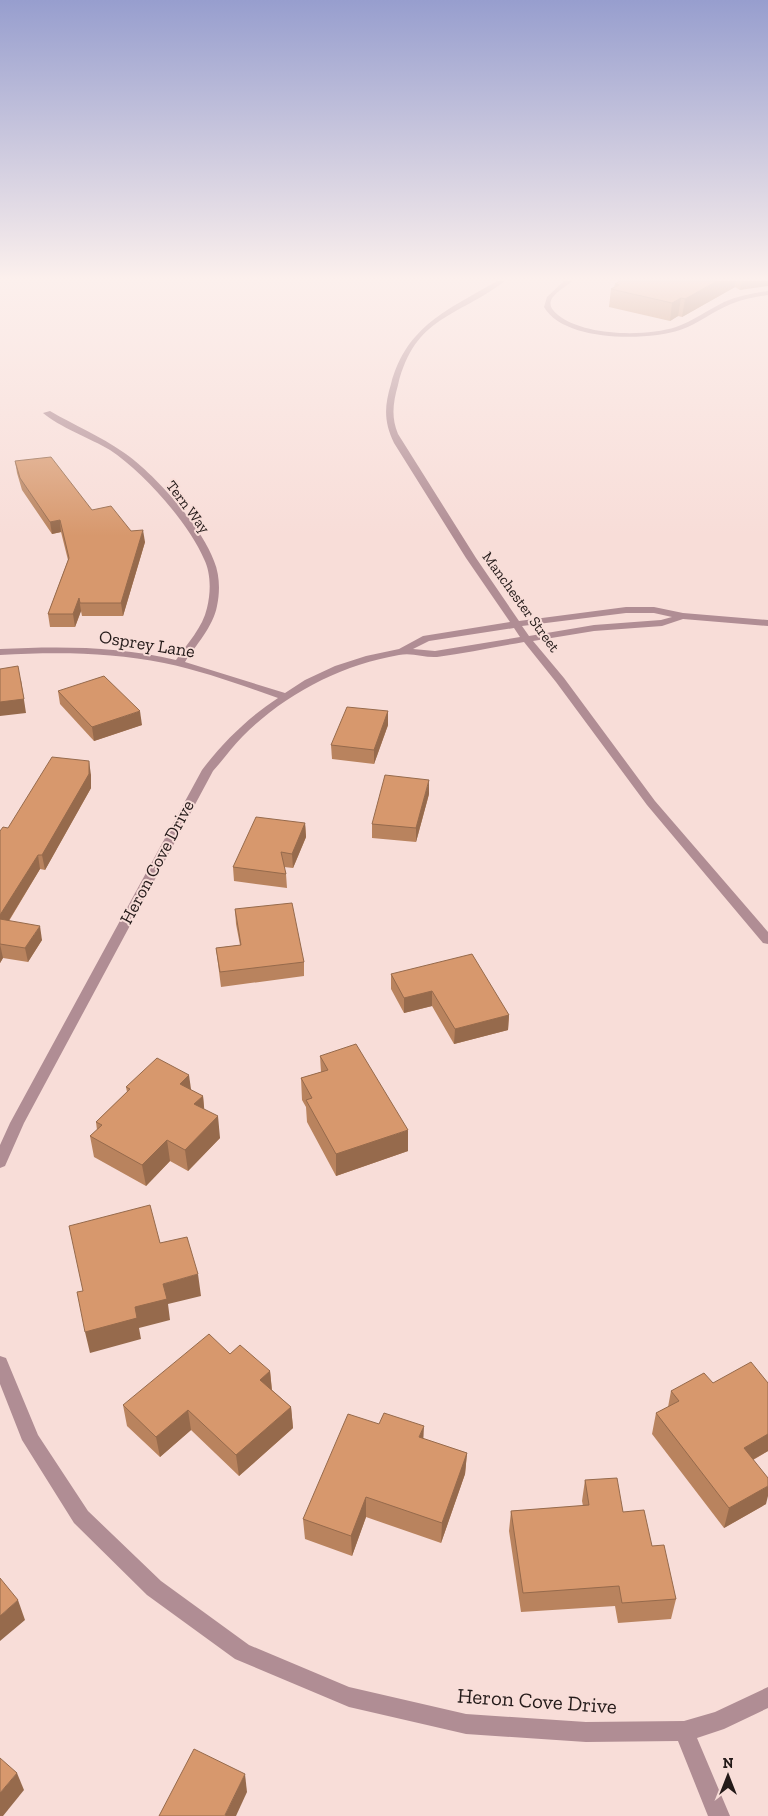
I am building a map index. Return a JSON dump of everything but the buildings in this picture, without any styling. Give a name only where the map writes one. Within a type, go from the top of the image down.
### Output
[{"type":"street","name":"Manchester Street","points":[[400,366],[388,407],[389,425],[398,444],[515,624],[560,680],[651,804],[768,940]]},
{"type":"street","name":"Tern Way","points":[[47,413],[129,460],[164,496],[209,559],[215,584],[211,610],[179,663]]},
{"type":"street","name":"Heron Cove Drive","points":[[0,1162],[22,1114],[208,770],[238,735],[261,714],[309,682],[339,668],[402,650],[426,638],[515,624],[626,610],[654,610],[683,616]]},
{"type":"street","name":"Heron Cove Drive","points":[[402,650],[435,654],[594,628],[662,623],[683,616]]},
{"type":"street","points":[[683,616],[768,623]]},
{"type":"street","name":"Osprey Lane","points":[[0,652],[53,650],[109,652],[179,663],[285,697]]},
{"type":"street","name":"Heron Cove Drive","points":[[0,1364],[31,1440],[81,1517],[154,1588],[242,1652],[349,1697],[466,1724],[586,1732],[684,1731],[716,1722],[768,1697]]},
{"type":"street","points":[[684,1731],[719,1816]]}]
